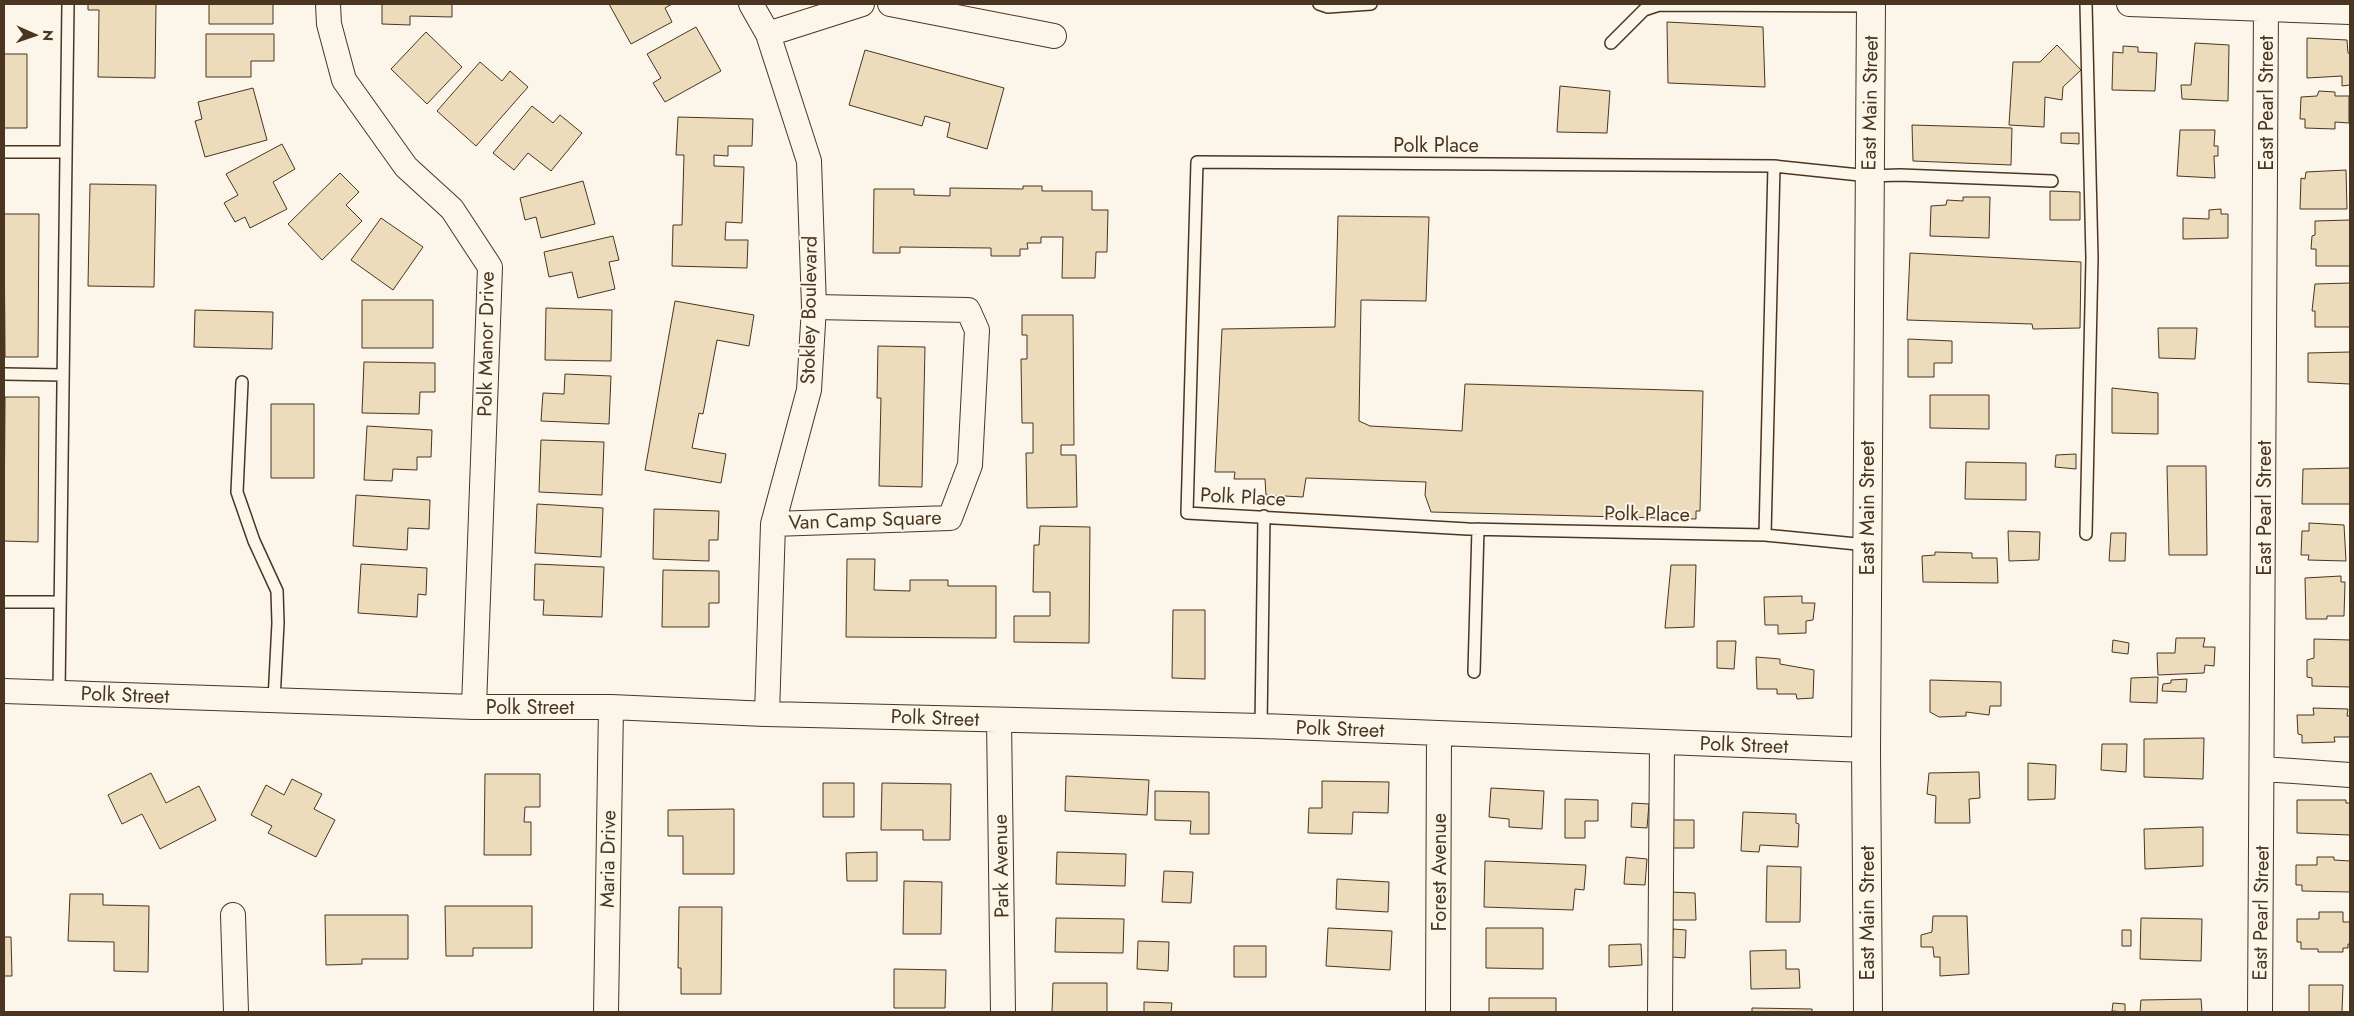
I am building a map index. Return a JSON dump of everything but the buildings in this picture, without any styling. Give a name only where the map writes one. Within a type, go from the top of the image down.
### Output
[{"type":"main road","name":"East Main Street","points":[[1868,1012],[1866,750],[1871,5]]},
{"type":"street","name":"Polk Manor Drive","points":[[328,4],[329,24],[344,80],[406,167],[452,209],[490,267],[474,707]]},
{"type":"street","name":"Stokley Boulevard","points":[[751,4],[768,34],[809,161],[814,308],[809,390],[773,524],[767,714]]},
{"type":"street","points":[[768,34],[862,4]]},
{"type":"street","points":[[890,4],[1054,36]]},
{"type":"street","points":[[2130,4],[2266,7],[2350,12]]},
{"type":"street","name":"East Pearl Street","points":[[2260,1012],[2263,769],[2266,7]]},
{"type":"street","name":"Van Camp Square","points":[[773,524],[950,518],[970,465],[977,330],[968,310],[814,308]]},
{"type":"street","name":"Polk Street","points":[[4,691],[474,707],[611,707],[767,714],[1261,726],[1866,750]]},
{"type":"street","name":"Maria Drive","points":[[606,1012],[611,707]]},
{"type":"street","name":"Park Avenue","points":[[999,720],[1003,1012]]},
{"type":"street","name":"Forest Avenue","points":[[1438,1012],[1439,732]]},
{"type":"street","points":[[1660,1012],[1662,742]]},
{"type":"street","points":[[2263,769],[2350,775]]},
{"type":"street","points":[[233,915],[236,1012]]},
{"type":"lane","points":[[59,692],[68,4]]},
{"type":"lane","points":[[1320,4],[1328,7],[1371,4]]},
{"type":"lane","points":[[2086,4],[2092,258],[2086,534]]},
{"type":"lane","points":[[1611,43],[1644,10],[1659,5],[1871,5]]},
{"type":"lane","points":[[4,152],[66,152]]},
{"type":"lane","name":"Polk Place","points":[[1867,545],[1765,535],[1478,529],[1187,513],[1197,162],[1774,166],[1869,176],[1900,175],[2052,181]]},
{"type":"lane","points":[[1765,535],[1774,166]]},
{"type":"lane","points":[[4,374],[63,375]]},
{"type":"lane","points":[[242,382],[237,492],[254,541],[277,591],[278,623],[274,700]]},
{"type":"lane","points":[[1261,726],[1264,516]]},
{"type":"lane","points":[[1474,672],[1478,529]]},
{"type":"lane","points":[[4,602],[60,602]]}]
